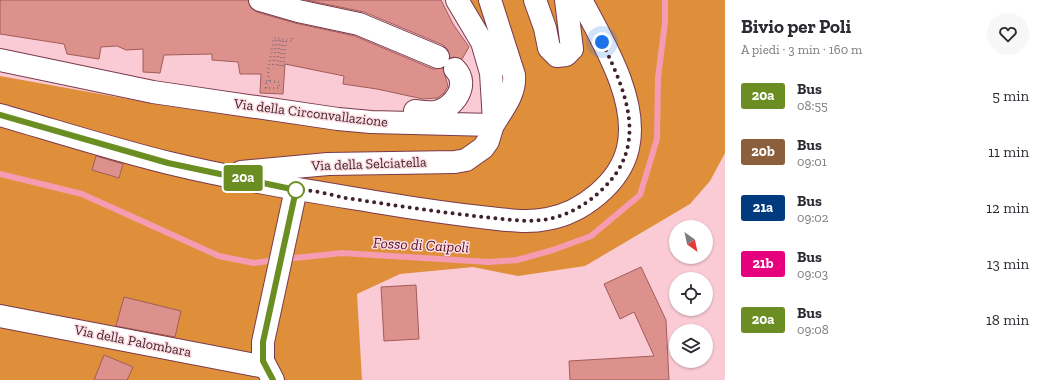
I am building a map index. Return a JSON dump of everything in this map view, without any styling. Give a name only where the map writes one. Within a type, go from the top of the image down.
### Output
[{"type":"street","points":[[260,0],[298,11],[359,24],[447,63],[461,79],[460,91],[456,99],[443,109],[427,112],[376,108],[365,113],[360,121]]},
{"type":"street","points":[[457,0],[482,42],[491,74],[493,125]]},
{"type":"street","points":[[490,0],[514,75],[515,84],[514,90],[493,125]]},
{"type":"street","points":[[535,0],[545,28],[549,48],[557,56],[566,54],[572,49],[566,0]]},
{"type":"street","points":[[0,115],[168,163],[296,190],[427,211],[531,221],[559,217],[594,197],[616,174],[628,151],[630,124],[625,96],[615,70],[581,0]]},
{"type":"street","name":"Via della Circonvallazione","points":[[0,60],[152,92],[360,121],[493,125]]},
{"type":"street","name":"Via della Selciatella","points":[[226,175],[263,169],[328,164],[461,161],[472,156],[488,142],[493,125]]},
{"type":"street","points":[[269,373],[262,355],[263,342],[296,190]]},
{"type":"street","name":"Via della Palombara","points":[[0,316],[269,373]]},
{"type":"path","points":[[269,82],[268,71],[274,38],[292,41],[292,38]]},
{"type":"path","points":[[282,39],[278,66],[282,39]]},
{"type":"path","points":[[266,82],[269,82],[279,82],[279,88],[266,88],[266,82]]},
{"type":"shaded area","points":[[457,0],[725,0],[725,153],[710,181],[690,204],[585,266],[518,276],[473,267],[400,274],[357,294],[362,380],[0,380],[0,76],[167,106],[345,131],[384,131],[494,121],[491,73]]},
{"type":"building","points":[[0,0],[248,0],[251,8],[257,12],[295,23],[355,36],[433,69],[443,68],[448,86],[444,93],[437,98],[423,99],[377,89],[343,84],[344,76],[285,64],[283,94],[260,93],[261,74],[240,74],[238,62],[212,60],[212,54],[164,55],[160,73],[143,72],[143,49],[126,50],[117,46],[101,47],[99,59],[67,54],[64,44],[0,34]]},
{"type":"building","points":[[306,0],[441,0],[453,24],[469,47],[462,59],[454,57],[450,58],[448,50],[443,45],[364,12]]},
{"type":"building","points":[[96,156],[123,164],[119,178],[92,170]]},
{"type":"building","points":[[641,267],[666,320],[669,380],[570,380],[569,361],[654,356],[634,312],[620,319],[604,284]]},
{"type":"building","points":[[416,285],[419,339],[384,341],[381,287]]},
{"type":"building","points":[[124,297],[181,311],[175,337],[116,326]]},
{"type":"building","points":[[104,355],[133,367],[127,380],[94,380]]},
{"type":"waterway","name":"Fosso di Caipoli","points":[[285,259],[342,253],[489,262],[517,260],[553,250],[591,236],[640,195],[657,139],[658,78],[665,22],[665,0]]},
{"type":"waterway","name":"Fosso di Caipoli","points":[[0,174],[82,194],[219,256],[254,263],[276,260]]},
{"type":"bus line","name":"20a","points":[[0,115],[168,163],[296,190],[263,342],[263,361],[273,380]]},
{"type":"route","points":[[296,190],[427,211],[512,220],[547,220],[559,217],[572,211],[594,197],[607,185],[616,174],[628,151],[630,124],[628,108],[615,70],[602,42]]}]
